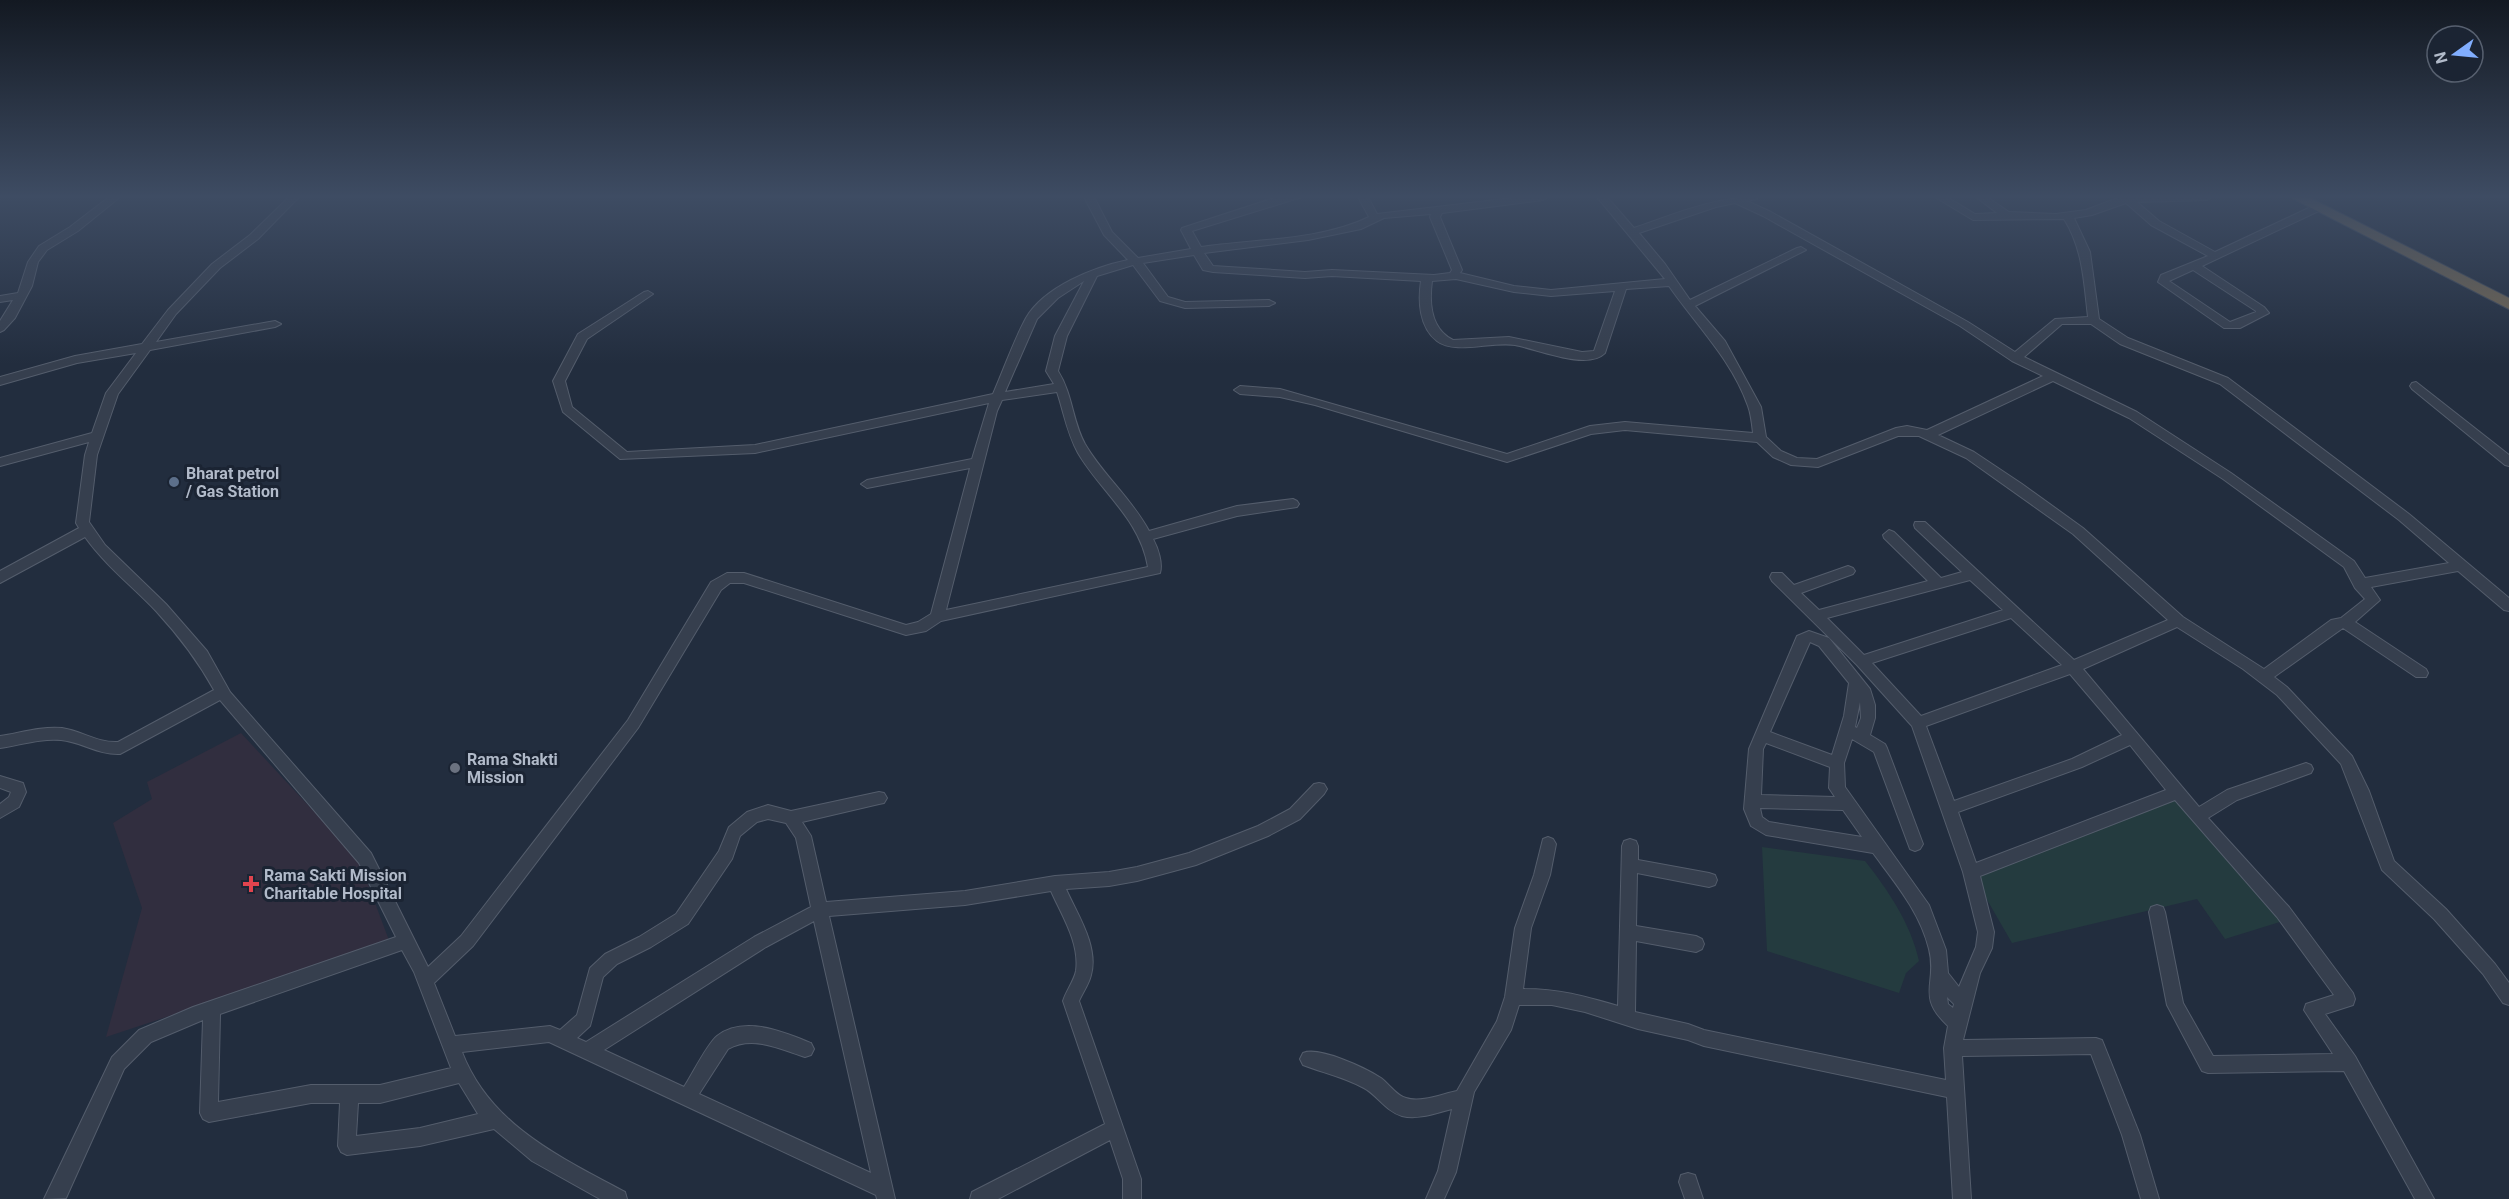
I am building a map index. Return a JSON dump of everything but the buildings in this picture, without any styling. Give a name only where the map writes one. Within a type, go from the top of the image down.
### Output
[{"type":"highway","points":[[2409,253],[2509,304]]},
{"type":"street","points":[[0,328],[9,318],[27,286],[33,262],[39,253]]},
{"type":"street","points":[[233,253],[216,266],[172,312],[112,393],[91,455],[82,523],[100,548],[161,608],[202,655],[223,692],[365,858],[425,981],[463,1074],[483,1107],[538,1155],[618,1199]]},
{"type":"street","points":[[1127,253],[1164,299],[1185,306],[1269,303]]},
{"type":"street","points":[[937,617],[991,411],[1032,318],[1054,296],[1079,279],[1136,262],[1190,253]]},
{"type":"street","points":[[1197,253],[1207,268],[1213,269],[1305,275],[1332,273],[1427,277],[1454,275],[1514,289],[1551,293],[1672,282]]},
{"type":"street","points":[[1450,253],[1457,270],[1454,275]]},
{"type":"street","points":[[1649,253],[1688,305],[1719,341],[1755,407],[1760,438],[1777,454],[1795,462],[1818,464],[1896,432],[1907,430],[1927,435],[1970,455],[2078,531],[2178,621],[2282,691],[2347,760],[2388,865],[2440,914],[2489,969],[2509,997]]},
{"type":"street","points":[[1688,305],[1795,253]]},
{"type":"street","points":[[1837,253],[1964,324],[2050,377],[2133,415],[2227,477],[2349,564],[2360,584],[2373,600],[2345,622],[2336,624],[2264,677]]},
{"type":"street","points":[[2085,253],[2094,320],[2101,327],[2124,341],[2224,381],[2404,517],[2509,606]]},
{"type":"street","points":[[2194,266],[2263,313],[2236,326],[2228,326],[2163,282],[2166,277],[2222,253]]},
{"type":"street","points":[[425,981],[467,940],[633,724],[716,586],[727,578],[744,578],[906,630],[921,627],[937,617],[1155,570],[1146,536],[1088,459],[1076,439],[1062,387],[1052,371],[1061,336],[1093,274]]},
{"type":"street","points":[[1427,277],[1423,300],[1433,330],[1444,342],[1451,344],[1515,341],[1534,348],[1590,357],[1599,353],[1621,288]]},
{"type":"street","points":[[648,294],[582,337],[559,381],[567,409],[624,456],[755,448],[997,396],[1062,387]]},
{"type":"street","points":[[0,299],[21,296]]},
{"type":"street","points":[[2016,358],[2059,321],[2094,320]]},
{"type":"street","points":[[0,381],[75,360],[275,324]]},
{"type":"street","points":[[1927,435],[2050,377]]},
{"type":"street","points":[[2416,386],[2509,462]]},
{"type":"street","points":[[1240,390],[1280,393],[1317,402],[1507,458],[1590,430],[1625,426],[1760,438]]},
{"type":"street","points":[[0,462],[98,436]]},
{"type":"street","points":[[867,484],[977,462]]},
{"type":"street","points":[[1146,536],[1237,511],[1293,504]]},
{"type":"street","points":[[1920,525],[2073,667],[2197,816],[2283,912],[2347,999],[2312,1011],[2349,1062],[2425,1199]]},
{"type":"street","points":[[0,578],[33,557],[87,530]]},
{"type":"street","points":[[1889,535],[1939,584]]},
{"type":"street","points":[[2360,584],[2462,565]]},
{"type":"street","points":[[1792,591],[1848,571]]},
{"type":"street","points":[[1818,616],[1974,574]]},
{"type":"street","points":[[1778,577],[1862,661],[1918,723],[1971,872],[1986,932],[1984,948],[1972,972],[1957,1023],[1953,1048],[1962,1199]]},
{"type":"street","points":[[1862,661],[2014,612]]},
{"type":"street","points":[[1918,723],[2073,667],[2178,621]]},
{"type":"street","points":[[2345,622],[2421,674]]},
{"type":"street","points":[[1862,736],[1868,718],[1868,705],[1864,693],[1824,642],[1809,636],[1802,640],[1756,749],[1752,809],[1756,821],[1766,828],[1878,847]]},
{"type":"street","points":[[1856,682],[1847,730],[1837,763],[1837,788],[1846,804],[1923,910],[1938,950],[1940,975],[1937,992],[1941,1008],[1957,1023]]},
{"type":"street","points":[[0,742],[45,734],[62,734],[84,740],[103,749],[120,748],[223,692]]},
{"type":"street","points":[[1847,730],[1862,736],[1880,748],[1915,844]]},
{"type":"street","points":[[1762,735],[1837,763]]},
{"type":"street","points":[[1950,810],[2077,763],[2133,737]]},
{"type":"street","points":[[2197,816],[2232,795],[2306,769]]},
{"type":"street","points":[[0,782],[18,787],[19,792],[16,801],[0,811]]},
{"type":"street","points":[[587,1051],[760,942],[820,910],[965,898],[1054,883],[1109,879],[1190,860],[1263,831],[1295,814],[1319,789]]},
{"type":"street","points":[[1971,872],[2178,792]]},
{"type":"street","points":[[562,1040],[584,1020],[596,973],[611,959],[645,942],[682,919],[726,854],[734,832],[752,818],[768,812],[791,818],[879,798]]},
{"type":"street","points":[[1753,801],[1846,804]]},
{"type":"street","points":[[791,818],[803,836],[885,1194]]},
{"type":"street","points":[[1435,1199],[1447,1172],[1466,1089],[1504,1024],[1513,997],[1523,928],[1542,875],[1548,844]]},
{"type":"street","points":[[1626,1017],[1630,846]]},
{"type":"street","points":[[1630,865],[1709,880]]},
{"type":"street","points":[[1054,883],[1075,926],[1084,952],[1084,973],[1071,1001],[1132,1179],[1132,1199]]},
{"type":"street","points":[[2157,912],[2175,1005],[2208,1065],[2349,1062]]},
{"type":"street","points":[[1628,932],[1696,944]]},
{"type":"street","points":[[53,1199],[59,1191],[118,1063],[145,1036],[211,1009],[406,941]]},
{"type":"street","points":[[1940,975],[1947,987],[1964,1001]]},
{"type":"street","points":[[1513,997],[1552,997],[1585,1004],[1704,1038],[1954,1090]]},
{"type":"street","points":[[211,1009],[213,1043],[210,1113],[311,1094],[380,1094],[463,1074]]},
{"type":"street","points":[[687,1098],[722,1043],[729,1038],[752,1033],[805,1049]]},
{"type":"street","points":[[450,1045],[550,1034],[885,1194]]},
{"type":"street","points":[[1953,1048],[2096,1046],[2131,1135],[2150,1199]]},
{"type":"street","points":[[1309,1059],[1340,1067],[1373,1083],[1402,1107],[1419,1108],[1464,1098]]},
{"type":"street","points":[[349,1094],[347,1146],[420,1137],[497,1119]]},
{"type":"street","points":[[979,1199],[1115,1128]]},
{"type":"shaded area","name":"Rama Sakti Mission Charitable Hospital","points":[[241,733],[359,860],[390,943],[106,1037],[142,908],[113,823],[152,799],[147,782]]},
{"type":"green space","points":[[2175,797],[2283,921],[2225,939],[2197,899],[2012,943],[1971,872]]},
{"type":"green space","points":[[1762,847],[1865,861],[1898,908],[1919,961],[1906,973],[1899,993],[1767,951]]},
{"type":"place","name":"Bharat petrol / Gas Station","points":[[174,482]]},
{"type":"place","name":"Rama Shakti Mission","points":[[455,768]]},
{"type":"place","name":"Rama Sakti Mission Charitable Hospital","points":[[251,884]]}]
